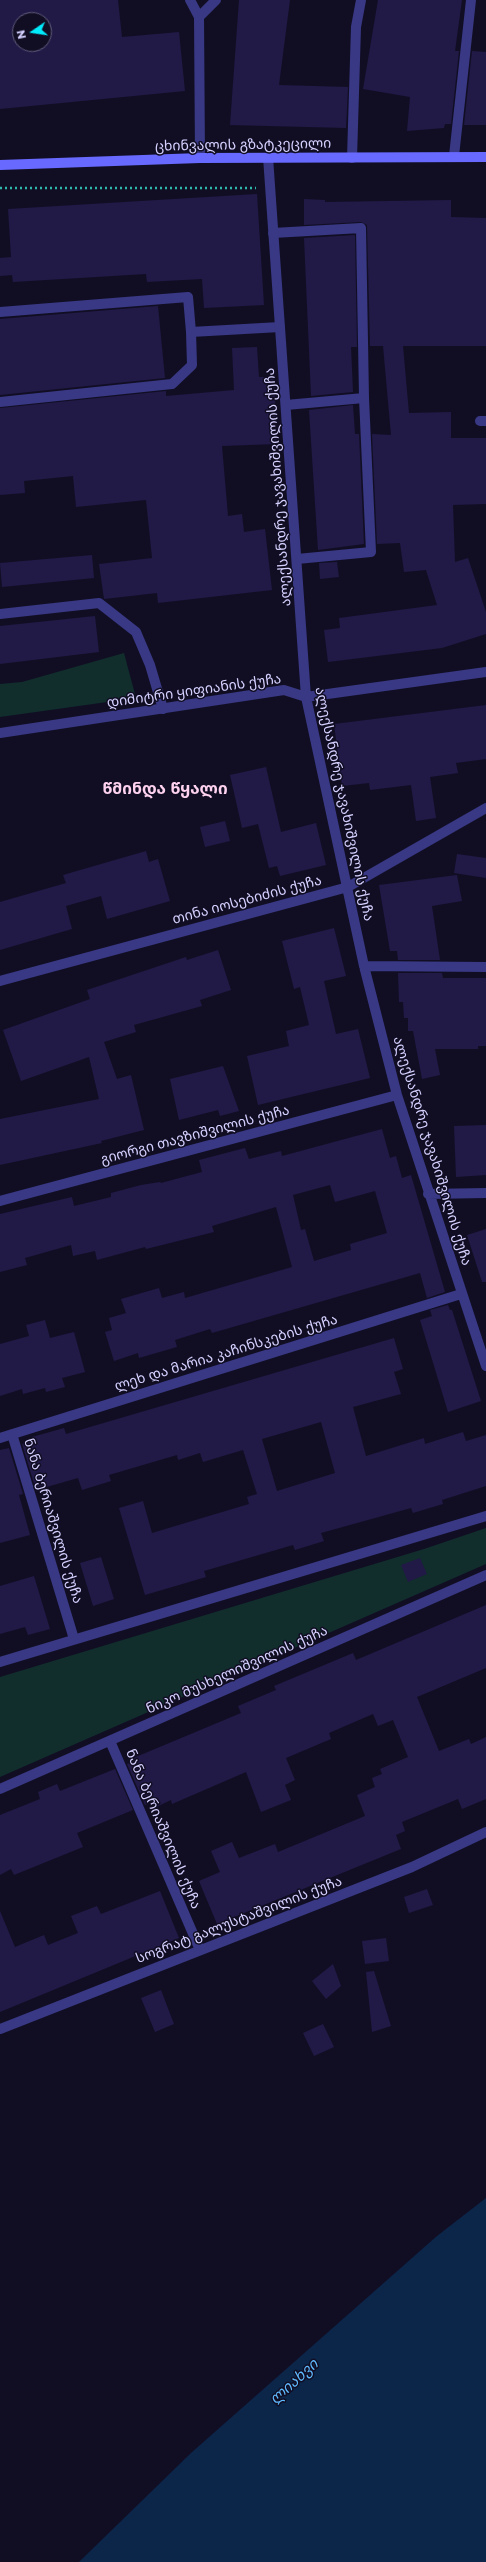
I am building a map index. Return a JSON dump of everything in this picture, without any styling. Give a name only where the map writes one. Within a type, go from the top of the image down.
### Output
[{"type":"main road","name":"ცხინვალის გზატკეცილი","points":[[0,165],[200,158],[486,157]]},
{"type":"street","points":[[190,0],[199,17],[200,158]]},
{"type":"street","points":[[199,17],[216,0]]},
{"type":"street","points":[[352,158],[356,27],[361,0]]},
{"type":"street","points":[[454,156],[471,0]]},
{"type":"street","name":"ალექსანდრე ჯავახიშვილის ქუჩა","points":[[268,157],[306,697],[364,966],[397,1095],[428,1194],[486,1366]]},
{"type":"street","points":[[273,233],[361,228],[364,398],[371,552],[297,559]]},
{"type":"street","points":[[0,312],[188,297],[192,365],[172,384],[0,402]]},
{"type":"street","points":[[191,332],[280,327]]},
{"type":"street","points":[[286,406],[364,398]]},
{"type":"street","points":[[0,614],[98,604],[136,632],[150,665],[163,709]]},
{"type":"street","name":"დიმიტრი ყიფიანის ქუჩა","points":[[0,733],[284,690],[306,697],[486,672]]},
{"type":"street","name":"თინა იოსებიძის ქუჩა","points":[[0,981],[348,887],[486,808]]},
{"type":"street","points":[[364,966],[486,967]]},
{"type":"street","name":"გიორგი თავზიშვილის ქუჩა","points":[[0,1201],[397,1095]]},
{"type":"street","points":[[428,1194],[486,1193]]},
{"type":"street","name":"ლეხ და მარია კაჩინსკების ქუჩა","points":[[0,1438],[461,1294]]},
{"type":"street","name":"ნანა ბერიაშვილის ქუჩა","points":[[12,1434],[74,1639]]},
{"type":"street","points":[[0,1662],[486,1516]]},
{"type":"street","name":"ნიკო მუსხელიშვილის ქუჩა","points":[[0,1789],[486,1575]]},
{"type":"street","name":"ნანა ბერიაშვილის ქუჩა","points":[[110,1741],[200,1950]]},
{"type":"street","name":"სოგრატ გალუსტაშვილის ქუჩა","points":[[0,2028],[412,1867],[486,1832]]},
{"type":"path","points":[[0,188],[270,188]]},
{"type":"green space","points":[[124,653],[136,698],[0,717],[0,684],[22,682]]},
{"type":"green space","points":[[486,1528],[486,1564],[0,1777],[0,1677],[424,1549]]},
{"type":"water","name":"ლიახვი","points":[[486,2198],[486,2562],[79,2562],[191,2453],[437,2236]]},
{"type":"building","points":[[0,0],[118,0],[122,37],[179,32],[185,91],[0,109]]},
{"type":"building","points":[[239,0],[290,0],[279,85],[348,87],[346,128],[230,125]]},
{"type":"building","points":[[378,0],[462,0],[455,51],[459,51],[451,124],[445,124],[444,128],[407,131],[410,97],[363,89]]},
{"type":"building","points":[[472,51],[486,52],[486,125],[464,125]]},
{"type":"building","points":[[257,194],[264,305],[204,308],[202,279],[147,282],[146,274],[13,282],[12,275],[0,276],[0,258],[11,257],[8,209]]},
{"type":"building","points":[[304,199],[325,200],[325,202],[451,200],[451,217],[486,218],[486,346],[403,346],[409,413],[451,412],[451,438],[486,438],[486,504],[453,505],[455,562],[468,558],[486,612],[486,634],[442,648],[328,662],[324,630],[340,628],[339,618],[437,605],[426,570],[404,572],[400,543],[377,544],[372,434],[391,435],[383,346],[370,346],[367,225],[361,222],[304,225]]},
{"type":"building","points":[[355,235],[357,347],[351,347],[353,392],[311,396],[304,238]]},
{"type":"building","points":[[158,306],[165,378],[0,395],[0,319]]},
{"type":"building","points":[[257,347],[259,377],[274,377],[277,444],[222,446],[228,516],[242,514],[244,532],[265,529],[272,590],[158,603],[157,593],[104,599],[99,564],[152,558],[146,500],[76,507],[73,476],[24,481],[25,493],[0,495],[0,408],[166,391],[166,396],[234,390],[232,348]]},
{"type":"building","points":[[353,405],[355,434],[359,434],[364,544],[318,550],[309,410]]},
{"type":"building","points":[[92,555],[94,578],[2,587],[0,563]]},
{"type":"building","points":[[337,562],[339,577],[320,579],[319,563]]},
{"type":"building","points":[[95,616],[99,652],[0,664],[0,626]]},
{"type":"building","points":[[486,705],[486,759],[456,763],[458,773],[430,777],[436,818],[416,821],[411,785],[370,790],[369,783],[342,786],[334,724]]},
{"type":"building","points":[[266,767],[281,832],[316,823],[326,865],[280,876],[277,866],[269,868],[258,824],[242,828],[230,775]]},
{"type":"building","points":[[225,821],[230,841],[205,847],[200,827]]},
{"type":"building","points":[[146,851],[149,862],[158,859],[170,901],[107,919],[101,896],[66,906],[72,929],[0,950],[0,902],[66,883],[63,875]]},
{"type":"building","points":[[457,854],[486,858],[486,878],[454,873]]},
{"type":"building","points":[[457,875],[462,901],[432,906],[440,960],[398,960],[397,951],[390,951],[379,885]]},
{"type":"building","points":[[334,928],[346,976],[324,981],[336,1034],[358,1029],[370,1078],[258,1105],[247,1056],[289,1046],[286,1031],[309,1025],[300,987],[294,989],[282,941]]},
{"type":"building","points":[[218,950],[231,990],[200,1000],[202,1006],[134,1025],[136,1032],[104,1042],[117,1079],[131,1075],[144,1130],[101,1141],[102,1143],[0,1165],[0,1119],[99,1099],[89,1057],[21,1081],[3,1030],[90,999],[87,990],[186,957],[187,960]]},
{"type":"building","points":[[398,973],[442,973],[443,978],[486,978],[486,1046],[478,1046],[478,1049],[435,1049],[440,1075],[422,1079],[413,1031],[408,1031],[408,1018],[404,1018],[403,1002],[399,1002]]},
{"type":"building","points":[[223,1066],[239,1111],[220,1116],[218,1110],[179,1120],[170,1079]]},
{"type":"building","points":[[486,1125],[486,1175],[456,1177],[454,1126]]},
{"type":"building","points":[[382,1129],[390,1158],[396,1156],[402,1178],[411,1175],[445,1292],[427,1298],[420,1273],[212,1333],[210,1329],[175,1340],[177,1347],[139,1358],[138,1353],[114,1361],[105,1332],[112,1330],[109,1318],[126,1313],[121,1299],[159,1288],[162,1298],[184,1292],[185,1298],[292,1267],[276,1207],[212,1226],[214,1232],[146,1249],[145,1247],[97,1260],[95,1251],[73,1256],[71,1245],[25,1258],[27,1265],[0,1272],[0,1214],[72,1197],[74,1206],[111,1197],[111,1193],[141,1185],[161,1183],[202,1172],[199,1160],[245,1148],[249,1159],[281,1151],[282,1156]],"holes":[[[330,1185],[335,1202],[375,1191],[387,1233],[350,1244],[351,1250],[314,1261],[305,1229],[301,1230],[293,1195]]]},
{"type":"building","points":[[486,1229],[486,1282],[482,1282],[467,1235]]},
{"type":"building","points":[[448,1305],[450,1310],[452,1310],[481,1401],[448,1412],[420,1320],[432,1316],[430,1310]]},
{"type":"building","points":[[45,1320],[50,1338],[74,1332],[85,1372],[62,1378],[65,1387],[46,1392],[45,1388],[23,1394],[22,1389],[0,1396],[0,1344],[29,1336],[26,1325]]},
{"type":"building","points":[[394,1338],[403,1369],[394,1372],[401,1394],[353,1407],[366,1456],[424,1438],[425,1444],[463,1432],[466,1441],[486,1435],[486,1486],[442,1500],[443,1504],[413,1513],[411,1508],[321,1533],[324,1541],[295,1550],[293,1545],[204,1571],[206,1577],[145,1595],[119,1508],[143,1501],[152,1533],[249,1504],[247,1497],[257,1494],[243,1450],[203,1462],[200,1453],[178,1460],[177,1455],[109,1475],[111,1481],[82,1490],[78,1478],[36,1490],[22,1444],[33,1441],[32,1437],[64,1428],[66,1434]],"holes":[[[321,1422],[335,1473],[277,1491],[262,1439]]]},
{"type":"building","points":[[9,1448],[23,1494],[19,1495],[30,1535],[0,1543],[0,1450]]},
{"type":"building","points":[[101,1557],[114,1599],[93,1606],[80,1563]]},
{"type":"building","points":[[420,1558],[427,1574],[408,1582],[401,1565]]},
{"type":"building","points":[[34,1576],[50,1629],[28,1635],[25,1627],[0,1634],[0,1586]]},
{"type":"building","points":[[486,1605],[486,1668],[417,1697],[439,1751],[469,1739],[471,1744],[486,1737],[486,1799],[462,1809],[458,1799],[402,1822],[405,1831],[396,1835],[401,1849],[217,1924],[199,1881],[220,1872],[211,1851],[232,1842],[239,1858],[275,1844],[278,1852],[365,1816],[357,1795],[375,1787],[372,1778],[382,1774],[380,1769],[408,1757],[393,1720],[378,1726],[373,1714],[329,1733],[331,1739],[286,1758],[295,1780],[285,1785],[291,1800],[261,1812],[246,1772],[172,1804],[171,1800],[152,1809],[150,1803],[145,1805],[127,1764],[132,1762],[131,1759],[241,1713],[238,1706],[276,1690],[274,1686],[353,1653],[356,1660]]},
{"type":"building","points":[[115,1769],[133,1810],[77,1833],[83,1847],[14,1875],[11,1869],[0,1875],[0,1815],[40,1799],[38,1792],[57,1784],[60,1791]]},
{"type":"building","points":[[427,1889],[433,1905],[409,1913],[404,1897]]},
{"type":"building","points":[[160,1891],[179,1938],[0,2012],[0,1911],[15,1947],[44,1935],[48,1945],[78,1933],[71,1916],[97,1906],[101,1914]]},
{"type":"building","points":[[386,1938],[389,1961],[365,1964],[362,1941]]},
{"type":"building","points":[[333,1964],[341,1986],[326,1999],[312,1981]]},
{"type":"building","points":[[374,1971],[391,2026],[372,2032],[366,1972]]},
{"type":"building","points":[[161,1990],[174,2024],[155,2032],[141,1998]]},
{"type":"building","points":[[323,2024],[334,2047],[314,2056],[303,2033]]},
{"type":"district","name":"წმინდა წყალი","points":[[165,789]]}]
